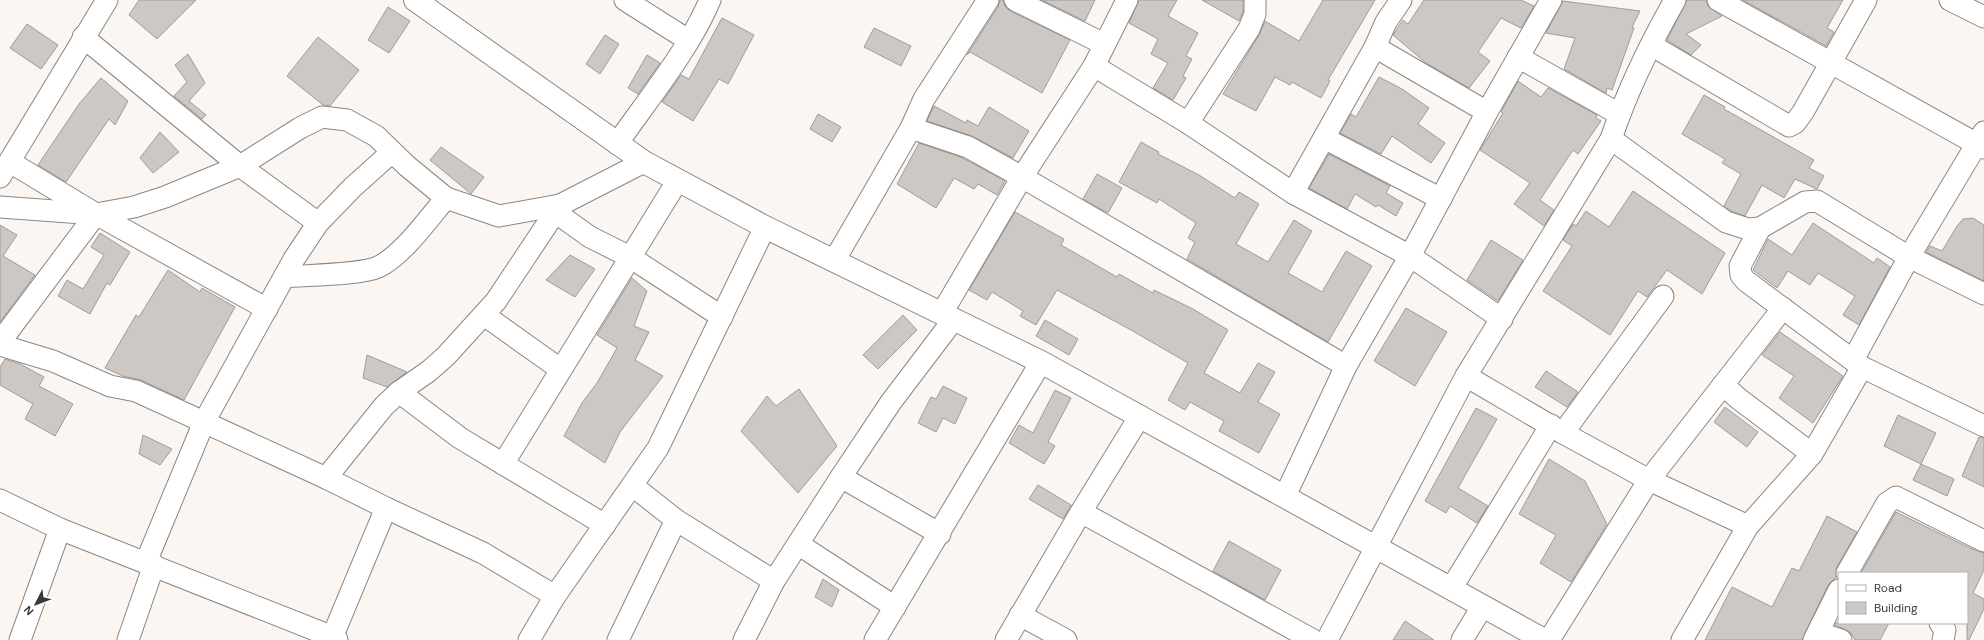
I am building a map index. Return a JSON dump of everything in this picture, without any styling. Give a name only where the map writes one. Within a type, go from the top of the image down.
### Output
[{"type":"street","points":[[107,0],[83,37],[5,169],[96,214],[267,309]]},
{"type":"street","points":[[415,0],[644,162],[765,227],[1041,362],[1544,640]]},
{"type":"street","points":[[625,0],[688,40]]},
{"type":"street","points":[[617,144],[688,40],[702,18],[710,0]]},
{"type":"street","points":[[834,261],[911,128],[924,99],[988,0]]},
{"type":"street","points":[[1015,0],[1104,44]]},
{"type":"street","points":[[744,640],[774,581],[948,316],[1022,176],[1094,66],[1126,0]]},
{"type":"street","points":[[1188,124],[1249,29],[1255,14],[1255,0]]},
{"type":"street","points":[[1293,193],[1375,47],[1386,22],[1401,0]]},
{"type":"street","points":[[1285,496],[1346,366],[1410,256],[1487,112],[1551,0]]},
{"type":"street","points":[[1327,640],[1466,376],[1611,139],[1619,114],[1674,0]]},
{"type":"street","points":[[1682,640],[1748,526],[1812,454],[1909,257],[1982,141],[1831,63],[1718,0]]},
{"type":"street","points":[[1651,45],[1789,126],[1795,123],[1866,0]]},
{"type":"street","points":[[1950,0],[1984,17]]},
{"type":"street","points":[[83,37],[240,166],[318,223]]},
{"type":"street","points":[[1375,47],[1487,112]]},
{"type":"street","points":[[1518,57],[1619,114]]},
{"type":"street","points":[[1094,66],[1188,124],[1293,193],[1410,256],[1502,319]]},
{"type":"street","points":[[0,207],[96,214],[134,207],[165,197],[240,166],[300,128],[322,117],[347,120],[376,136],[407,166],[446,198],[499,216],[557,208],[644,162]]},
{"type":"street","points":[[911,128],[968,147],[1022,176],[1346,366]]},
{"type":"street","points":[[1324,138],[1441,199]]},
{"type":"street","points":[[1611,139],[1726,222],[1748,229],[1760,228],[1805,202],[1818,201],[1909,257],[1984,294]]},
{"type":"street","points":[[128,640],[150,564],[204,422],[284,277],[318,223],[353,187],[392,152]]},
{"type":"street","points":[[503,464],[560,369],[678,180]]},
{"type":"street","points":[[284,277],[377,268],[394,257],[446,198]]},
{"type":"street","points":[[557,208],[590,237],[630,257],[722,317]]},
{"type":"street","points":[[326,478],[384,406],[399,392],[446,356],[496,301],[557,208]]},
{"type":"street","points":[[0,342],[96,214]]},
{"type":"street","points":[[529,640],[555,596],[658,448],[765,227]]},
{"type":"street","points":[[1760,228],[1740,266],[1741,275],[1746,281],[1857,363],[1984,426]]},
{"type":"street","points":[[1450,589],[1557,429],[1663,296]]},
{"type":"street","points":[[1549,640],[1649,480],[1783,308]]},
{"type":"street","points":[[484,315],[560,369]]},
{"type":"street","points":[[0,345],[53,361],[110,386],[136,391],[326,478],[386,508],[483,553],[555,596]]},
{"type":"street","points":[[875,640],[940,534],[1041,362]]},
{"type":"street","points":[[1466,376],[1649,480],[1748,526]]},
{"type":"street","points":[[1723,384],[1739,399],[1812,454]]},
{"type":"street","points":[[399,392],[460,438],[605,525]]},
{"type":"street","points":[[1006,640],[1081,512],[1140,416]]},
{"type":"street","points":[[841,477],[940,534]]},
{"type":"street","points":[[633,486],[676,520],[774,581]]},
{"type":"street","points":[[1850,572],[1887,502],[1896,498],[1984,541]]},
{"type":"street","points":[[0,500],[60,529],[334,639],[386,508]]},
{"type":"street","points":[[1081,512],[1313,640]]},
{"type":"street","points":[[618,640],[676,520]]},
{"type":"street","points":[[20,640],[60,529]]},
{"type":"street","points":[[798,544],[895,607]]},
{"type":"street","points":[[1838,592],[1816,636],[1841,640]]},
{"type":"street","points":[[1462,640],[1482,607]]},
{"type":"street","points":[[1020,614],[1066,640]]},
{"type":"street","points":[[1941,624],[1945,630],[1943,640]]},
{"type":"building","points":[[139,0],[196,0],[157,39],[129,15]]},
{"type":"building","points":[[1000,0],[1003,0],[1005,6],[1010,11],[1070,40],[1042,93],[970,52],[967,55],[998,7]]},
{"type":"building","points":[[1042,0],[1095,0],[1085,21]]},
{"type":"building","points":[[1139,0],[1177,0],[1168,16],[1198,33],[1186,56],[1192,59],[1183,76],[1186,78],[1173,100],[1153,88],[1168,63],[1151,54],[1158,39],[1129,23]]},
{"type":"building","points":[[1202,0],[1243,0],[1243,12],[1239,21]]},
{"type":"building","points":[[1323,0],[1375,0],[1328,80],[1330,81],[1321,98],[1292,82],[1290,85],[1275,77],[1256,111],[1223,94],[1259,35],[1265,21],[1299,41]]},
{"type":"building","points":[[1424,0],[1521,0],[1534,6],[1521,28],[1501,18],[1478,52],[1490,61],[1469,88],[1426,63],[1393,35],[1403,20],[1408,24]]},
{"type":"building","points":[[1687,0],[1706,0],[1708,6],[1722,16],[1686,34],[1701,45],[1691,55],[1667,40]]},
{"type":"building","points":[[1743,0],[1843,0],[1827,28],[1834,32],[1826,46]]},
{"type":"building","points":[[1563,1],[1640,11],[1632,27],[1634,28],[1612,90],[1607,88],[1606,93],[1564,69],[1575,38],[1546,33]]},
{"type":"building","points":[[388,7],[410,21],[389,53],[368,40]]},
{"type":"building","points":[[722,18],[754,35],[728,84],[719,79],[693,121],[662,102],[681,75],[689,79]]},
{"type":"building","points":[[27,24],[58,45],[41,69],[10,48]]},
{"type":"building","points":[[874,28],[911,46],[901,66],[864,47]]},
{"type":"building","points":[[605,35],[619,44],[600,74],[586,64]]},
{"type":"building","points":[[318,37],[359,70],[330,106],[323,105],[287,76]]},
{"type":"building","points":[[188,54],[205,83],[189,101],[206,115],[202,119],[174,96],[187,82],[175,65]]},
{"type":"building","points":[[647,55],[660,63],[638,94],[628,88]]},
{"type":"building","points":[[1379,77],[1402,89],[1429,108],[1418,124],[1445,143],[1431,163],[1392,136],[1381,154],[1340,133],[1351,114],[1356,117]]},
{"type":"building","points":[[101,78],[128,101],[115,125],[109,119],[66,182],[38,165],[79,104]]},
{"type":"building","points":[[1518,81],[1541,97],[1548,88],[1597,115],[1596,118],[1601,121],[1578,154],[1573,150],[1540,200],[1554,210],[1544,226],[1514,204],[1530,183],[1480,150],[1503,113],[1501,112]]},
{"type":"building","points":[[1704,95],[1725,107],[1724,109],[1814,160],[1809,168],[1824,176],[1817,189],[1795,179],[1784,198],[1762,185],[1745,216],[1731,211],[1724,206],[1741,174],[1722,163],[1725,159],[1682,134]]},
{"type":"building","points":[[934,106],[966,123],[967,120],[978,126],[989,107],[1029,131],[1013,158],[972,136],[927,121]]},
{"type":"building","points":[[818,114],[841,127],[832,142],[810,129]]},
{"type":"building","points":[[160,132],[179,152],[153,173],[140,158]]},
{"type":"building","points":[[1141,142],[1159,152],[1158,154],[1199,175],[1235,198],[1239,192],[1259,204],[1236,244],[1268,262],[1294,220],[1312,231],[1288,273],[1322,292],[1346,251],[1372,266],[1328,342],[1187,259],[1195,242],[1188,238],[1196,223],[1159,199],[1157,203],[1119,182]]},
{"type":"building","points":[[919,143],[963,158],[1005,181],[997,195],[978,184],[974,189],[954,178],[936,208],[897,184]]},
{"type":"building","points":[[441,147],[484,177],[471,194],[430,160]]},
{"type":"building","points":[[1329,154],[1390,186],[1386,193],[1403,203],[1396,216],[1378,205],[1376,207],[1355,194],[1347,209],[1309,188]]},
{"type":"building","points":[[1097,174],[1122,188],[1108,213],[1083,199]]},
{"type":"building","points":[[1633,191],[1725,253],[1702,294],[1667,270],[1647,297],[1638,291],[1610,335],[1543,291],[1572,246],[1563,240],[1573,224],[1576,226],[1586,211],[1609,227]]},
{"type":"building","points":[[1015,212],[1064,239],[1061,245],[1117,277],[1119,274],[1153,293],[1154,290],[1193,309],[1228,330],[1204,373],[1240,393],[1258,363],[1275,372],[1258,402],[1280,414],[1259,453],[1219,431],[1224,421],[1190,402],[1185,410],[1168,400],[1188,363],[1131,330],[1057,290],[1036,325],[1020,316],[1023,311],[992,292],[987,300],[969,290]]},
{"type":"building","points":[[1973,218],[1984,225],[1984,281],[1926,252],[1930,246],[1942,251],[1963,219]]},
{"type":"building","points":[[1813,223],[1874,263],[1877,258],[1890,267],[1859,325],[1843,315],[1855,296],[1818,273],[1810,285],[1788,271],[1777,288],[1753,270],[1768,239],[1792,255]]},
{"type":"building","points":[[0,225],[17,235],[3,256],[35,275],[0,322]]},
{"type":"building","points":[[100,233],[130,252],[110,285],[107,283],[90,314],[58,296],[67,280],[83,289],[104,255],[91,247]]},
{"type":"building","points":[[1491,240],[1523,260],[1498,301],[1467,280]]},
{"type":"building","points":[[570,255],[595,269],[575,297],[546,280]]},
{"type":"building","points":[[168,270],[200,292],[202,288],[235,307],[184,400],[141,380],[123,376],[105,368],[136,315],[139,317]]},
{"type":"building","points":[[632,278],[647,291],[634,326],[649,332],[635,360],[663,376],[620,432],[605,463],[564,436],[582,403],[597,383],[617,348],[597,335]]},
{"type":"building","points":[[1406,308],[1447,332],[1415,386],[1374,361]]},
{"type":"building","points":[[903,315],[917,330],[878,369],[863,355]]},
{"type":"building","points":[[1045,320],[1078,339],[1069,355],[1036,336]]},
{"type":"building","points":[[1780,332],[1843,376],[1813,423],[1779,398],[1794,376],[1762,355]]},
{"type":"building","points":[[367,355],[407,372],[387,387],[363,378]]},
{"type":"building","points":[[5,359],[20,364],[44,377],[39,386],[73,404],[55,436],[25,419],[33,404],[0,385],[0,367]]},
{"type":"building","points":[[1546,371],[1578,392],[1567,407],[1535,387]]},
{"type":"building","points":[[943,386],[967,398],[955,424],[943,418],[936,432],[918,423],[931,397],[936,399]]},
{"type":"building","points":[[799,389],[837,446],[798,493],[741,431],[767,396],[776,406]]},
{"type":"building","points":[[1055,390],[1071,398],[1048,442],[1055,446],[1044,464],[1009,443],[1019,425],[1033,433]]},
{"type":"building","points":[[1725,407],[1758,432],[1747,447],[1714,422]]},
{"type":"building","points":[[1476,408],[1497,419],[1458,488],[1488,506],[1477,523],[1450,506],[1446,513],[1425,501]]},
{"type":"building","points":[[1898,415],[1936,433],[1921,464],[1884,446]]},
{"type":"building","points":[[143,435],[172,449],[160,465],[139,454]]},
{"type":"building","points":[[1979,437],[1984,438],[1984,487],[1962,476]]},
{"type":"building","points":[[1549,459],[1585,481],[1607,524],[1571,582],[1540,563],[1556,535],[1519,514]]},
{"type":"building","points":[[1921,464],[1954,479],[1947,496],[1913,480]]},
{"type":"building","points":[[1038,485],[1071,505],[1063,519],[1029,499]]},
{"type":"building","points":[[1896,512],[1970,548],[1984,553],[1984,570],[1973,593],[1984,599],[1984,609],[1969,640],[1967,640],[1968,572],[1862,572]]},
{"type":"building","points":[[1827,516],[1857,532],[1837,567],[1836,577],[1828,585],[1802,640],[1705,640],[1732,587],[1772,607],[1792,568],[1799,571]]},
{"type":"building","points":[[1229,541],[1281,570],[1265,600],[1213,571]]},
{"type":"building","points":[[823,579],[839,590],[832,607],[815,597]]},
{"type":"building","points":[[1405,621],[1434,640],[1393,640]]},
{"type":"building","points":[[1836,623],[1888,624],[1880,640],[1855,640],[1850,632],[1835,625]]}]
